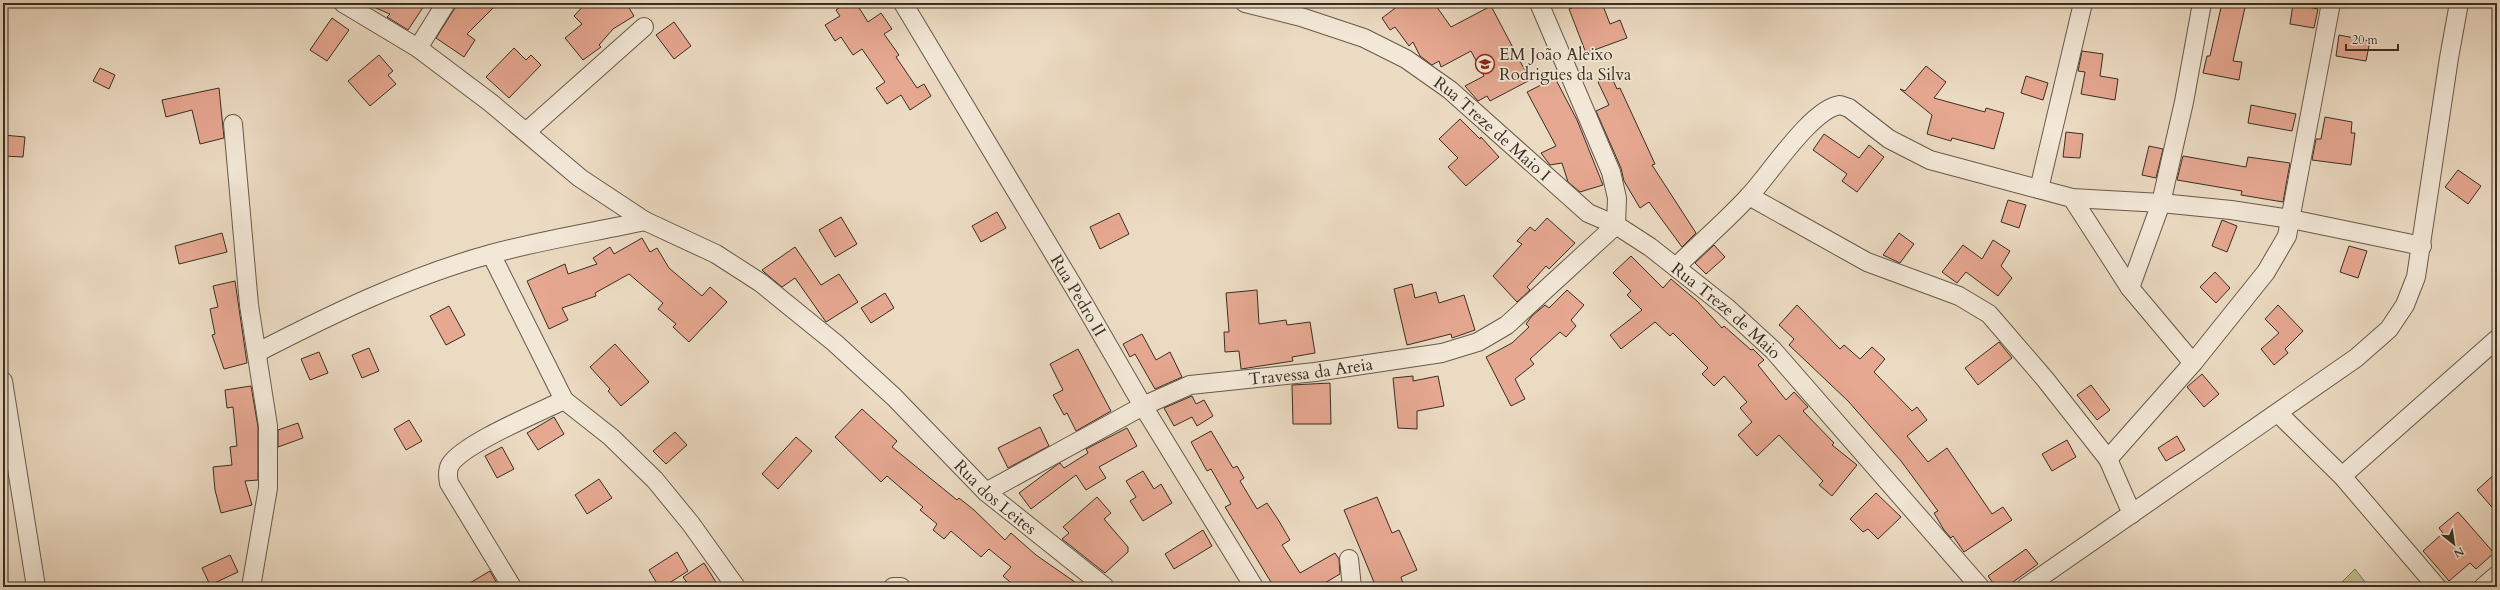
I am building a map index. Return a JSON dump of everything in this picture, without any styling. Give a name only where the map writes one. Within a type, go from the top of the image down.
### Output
[{"type":"street","points":[[343,3],[418,48],[446,3]]},
{"type":"street","name":"Rua Pedro II","points":[[903,3],[1084,304],[1142,406],[1254,587]]},
{"type":"street","name":"Rua Treze de Maio I","points":[[1246,3],[1301,17],[1364,38],[1406,59],[1450,90],[1588,213],[1616,225]]},
{"type":"street","points":[[1539,3],[1611,172],[1617,198],[1616,225]]},
{"type":"street","points":[[2039,189],[2083,3]]},
{"type":"street","points":[[2130,288],[2161,202],[2184,102],[2202,3]]},
{"type":"street","points":[[2108,459],[2193,363],[2275,259],[2287,236],[2331,3]]},
{"type":"street","points":[[2026,587],[2356,358],[2390,329],[2405,305],[2416,277],[2422,246],[2449,58],[2459,3]]},
{"type":"street","points":[[526,132],[644,27]]},
{"type":"street","name":"Rua dos Leites","points":[[418,48],[526,132],[580,178],[645,221],[716,254],[761,283],[835,343],[894,398],[986,492],[1105,587]]},
{"type":"street","points":[[1676,267],[1749,196],[1812,121],[1826,110],[1840,104],[1849,108],[1889,139],[1930,160],[2072,198],[2161,202],[2291,219],[2422,246]]},
{"type":"street","points":[[233,124],[245,269],[268,426],[268,488],[251,587]]},
{"type":"street","points":[[1749,196],[1867,262],[1959,296],[1989,314],[2045,379],[2108,459],[2132,514]]},
{"type":"street","points":[[2072,198],[2130,288],[2193,363]]},
{"type":"street","points":[[258,352],[337,312],[418,279],[491,254],[645,221]]},
{"type":"street","name":"Travessa da Areia","points":[[986,492],[1142,406],[1169,392],[1190,385],[1315,372],[1442,353],[1478,342],[1507,326],[1616,225]]},
{"type":"street","name":"Rua Treze de Maio","points":[[1616,225],[1676,267],[1726,307],[1773,350],[1980,587]]},
{"type":"street","points":[[491,254],[564,400],[611,437],[655,480],[691,524],[736,587]]},
{"type":"street","points":[[2342,476],[2497,339]]},
{"type":"street","points":[[3,381],[36,587]]},
{"type":"street","points":[[512,587],[449,484],[450,466],[459,455],[477,443],[564,400]]},
{"type":"street","points":[[2278,413],[2342,476],[2437,587]]},
{"type":"street","points":[[1349,559],[1352,587]]},
{"type":"street","points":[[2483,587],[2497,575]]},
{"type":"street","points":[[892,587],[901,587]]},
{"type":"shaded area","points":[[2355,569],[2369,587],[2337,587]]},
{"type":"building","points":[[364,3],[426,3],[408,30],[387,17],[390,14]]},
{"type":"building","points":[[458,3],[498,3],[467,34],[475,40],[464,57],[436,38]]},
{"type":"building","points":[[586,3],[626,3],[634,16],[613,29],[599,45],[601,47],[583,60],[565,38],[582,24],[574,16]]},
{"type":"building","points":[[846,3],[856,3],[868,22],[881,13],[892,29],[884,34],[899,55],[896,57],[917,88],[924,84],[931,96],[910,110],[901,95],[887,104],[876,88],[885,82],[862,49],[853,55],[841,37],[835,41],[825,25],[840,16],[836,10]]},
{"type":"building","points":[[1402,3],[1434,3],[1451,27],[1491,6],[1530,80],[1490,101],[1487,96],[1478,101],[1465,86],[1484,76],[1471,51],[1441,67],[1439,61],[1432,65],[1420,56],[1413,42],[1409,46],[1395,27],[1390,30],[1382,18]]},
{"type":"building","points":[[1570,3],[1602,3],[1610,24],[1620,20],[1627,38],[1586,53],[1569,9],[1572,8]]},
{"type":"building","points":[[2222,3],[2246,3],[2233,61],[2242,62],[2239,80],[2203,73],[2207,56],[2210,56]]},
{"type":"building","points":[[2293,4],[2318,9],[2314,28],[2290,24]]},
{"type":"building","points":[[332,18],[349,30],[327,61],[310,50]]},
{"type":"building","points":[[674,22],[691,46],[674,59],[656,35]]},
{"type":"building","points":[[2339,35],[2370,41],[2366,61],[2336,56]]},
{"type":"building","points":[[514,48],[526,60],[531,55],[541,65],[509,98],[486,77]]},
{"type":"building","points":[[2082,51],[2103,54],[2100,76],[2118,79],[2115,100],[2081,94],[2085,72],[2078,71]]},
{"type":"building","points":[[379,55],[393,71],[388,75],[396,84],[370,106],[348,81]]},
{"type":"building","points":[[1926,66],[1946,82],[1934,98],[1985,112],[1986,108],[2004,113],[1994,149],[1952,138],[1951,141],[1927,134],[1932,115],[1900,89],[1905,91]]},
{"type":"building","points":[[100,68],[115,75],[109,89],[93,81]]},
{"type":"building","points":[[1611,76],[1617,89],[1620,88],[1655,164],[1652,165],[1696,233],[1682,247],[1649,202],[1640,208],[1624,181],[1621,168],[1596,111],[1609,105],[1598,82]]},
{"type":"building","points":[[2026,76],[2048,83],[2043,100],[2021,93]]},
{"type":"building","points":[[1555,78],[1577,120],[1603,185],[1580,192],[1568,182],[1562,163],[1550,165],[1541,153],[1556,146],[1527,92]]},
{"type":"building","points":[[219,88],[224,138],[200,144],[192,110],[166,117],[162,100]]},
{"type":"building","points":[[2251,105],[2296,114],[2292,131],[2248,123]]},
{"type":"building","points":[[2325,117],[2352,122],[2351,133],[2355,133],[2351,165],[2312,160],[2316,139],[2321,139]]},
{"type":"building","points":[[1460,119],[1480,139],[1481,137],[1499,157],[1466,186],[1448,167],[1458,158],[1439,139]]},
{"type":"building","points":[[2066,132],[2083,134],[2080,158],[2063,157]]},
{"type":"building","points":[[1824,134],[1859,158],[1869,145],[1884,157],[1857,192],[1842,181],[1847,174],[1813,150]]},
{"type":"building","points":[[3,135],[25,137],[23,157],[3,156]]},
{"type":"building","points":[[2149,146],[2163,149],[2156,178],[2142,175]]},
{"type":"building","points":[[2183,156],[2246,167],[2248,157],[2290,163],[2283,202],[2241,195],[2242,191],[2177,180]]},
{"type":"building","points":[[2458,170],[2481,186],[2468,204],[2445,187]]},
{"type":"building","points":[[2008,200],[2026,205],[2019,228],[2001,222]]},
{"type":"building","points":[[997,212],[1006,228],[981,242],[972,226]]},
{"type":"building","points":[[1119,213],[1129,234],[1100,249],[1090,227]]},
{"type":"building","points":[[841,217],[857,244],[835,257],[819,230]]},
{"type":"building","points":[[1547,218],[1575,243],[1549,269],[1546,266],[1527,287],[1530,290],[1517,302],[1493,276],[1522,244],[1517,241],[1530,227],[1535,231]]},
{"type":"building","points":[[2222,220],[2237,226],[2227,252],[2212,246]]},
{"type":"building","points":[[222,233],[227,252],[179,264],[175,246]]},
{"type":"building","points":[[1899,233],[1914,244],[1900,263],[1883,255]]},
{"type":"building","points":[[642,238],[650,252],[657,248],[669,268],[702,296],[710,287],[727,302],[689,342],[673,327],[676,324],[658,309],[663,303],[629,274],[595,293],[596,296],[562,308],[568,320],[549,329],[527,281],[565,264],[568,274],[597,264],[593,258],[610,247],[614,254]]},
{"type":"building","points":[[1993,240],[2010,251],[2001,266],[2012,278],[1998,296],[1966,272],[1957,283],[1942,272],[1963,245],[1982,259]]},
{"type":"building","points":[[1714,245],[1725,257],[1706,274],[1695,263]]},
{"type":"building","points":[[2349,246],[2367,251],[2358,278],[2340,272]]},
{"type":"building","points":[[795,247],[821,285],[839,274],[858,302],[826,322],[795,278],[782,287],[762,270]]},
{"type":"building","points":[[1631,256],[1663,288],[1671,279],[1697,301],[1722,328],[1724,326],[1751,350],[1753,349],[1764,360],[1758,365],[1786,400],[1794,392],[1808,407],[1803,411],[1834,443],[1832,445],[1857,465],[1832,496],[1819,485],[1823,481],[1779,435],[1757,456],[1738,435],[1752,422],[1740,408],[1747,402],[1724,376],[1714,386],[1702,374],[1708,368],[1673,333],[1670,336],[1655,322],[1621,349],[1610,335],[1642,310],[1627,295],[1631,291],[1613,273]]},
{"type":"building","points":[[2215,272],[2230,288],[2216,303],[2200,287]]},
{"type":"building","points":[[235,281],[247,363],[224,369],[212,335],[215,334],[210,309],[218,307],[213,286]]},
{"type":"building","points":[[1412,284],[1415,298],[1436,292],[1439,303],[1464,295],[1475,330],[1452,338],[1451,334],[1407,345],[1394,289]]},
{"type":"building","points":[[1257,290],[1259,324],[1286,320],[1287,325],[1310,322],[1315,353],[1292,357],[1293,361],[1241,369],[1239,351],[1225,352],[1224,332],[1229,332],[1226,293]]},
{"type":"building","points":[[1567,290],[1584,305],[1571,320],[1576,326],[1566,337],[1560,332],[1530,359],[1534,364],[1515,379],[1525,399],[1511,406],[1486,357],[1512,343],[1529,327],[1526,324],[1532,316],[1545,305],[1549,308]]},
{"type":"building","points":[[885,293],[894,308],[871,323],[861,308]]},
{"type":"building","points":[[1797,305],[1840,349],[1844,345],[1860,359],[1872,347],[1885,359],[1874,372],[1912,411],[1917,407],[1927,420],[1907,436],[1928,462],[1947,448],[1992,514],[2003,507],[2012,520],[1964,552],[1953,536],[1951,538],[1944,530],[1934,513],[1938,511],[1901,461],[1848,401],[1789,345],[1794,339],[1779,325]]},
{"type":"building","points":[[2278,305],[2303,331],[2285,349],[2288,353],[2274,365],[2261,349],[2279,333],[2265,319]]},
{"type":"building","points":[[449,306],[465,335],[446,345],[430,316]]},
{"type":"building","points":[[1142,334],[1156,360],[1170,352],[1182,377],[1155,389],[1135,354],[1130,357],[1123,344]]},
{"type":"building","points":[[1999,342],[2012,358],[1978,385],[1965,368]]},
{"type":"building","points":[[615,344],[649,382],[621,406],[608,391],[610,389],[590,367]]},
{"type":"building","points":[[369,348],[379,371],[362,378],[352,355]]},
{"type":"building","points":[[1078,349],[1111,411],[1076,431],[1067,413],[1064,415],[1053,395],[1063,390],[1050,364]]},
{"type":"building","points":[[319,352],[328,373],[310,380],[301,359]]},
{"type":"building","points":[[2202,374],[2219,394],[2204,407],[2187,387]]},
{"type":"building","points":[[1413,376],[1413,381],[1438,376],[1444,406],[1417,411],[1417,429],[1398,428],[1393,378]]},
{"type":"building","points":[[1330,383],[1331,424],[1293,424],[1292,385]]},
{"type":"building","points":[[2091,385],[2110,410],[2097,420],[2077,395]]},
{"type":"building","points":[[251,386],[258,427],[258,480],[245,481],[252,505],[221,513],[215,490],[213,467],[232,465],[230,447],[237,446],[233,407],[227,408],[225,390]]},
{"type":"building","points":[[1192,396],[1196,404],[1204,400],[1213,416],[1197,426],[1192,417],[1174,426],[1164,408]]},
{"type":"building","points":[[862,409],[897,441],[892,447],[957,500],[959,498],[974,510],[1005,540],[1011,533],[1036,555],[1082,587],[1016,587],[1003,576],[1011,567],[989,549],[981,557],[951,531],[944,539],[933,530],[937,524],[920,510],[923,507],[887,476],[881,482],[835,437]]},
{"type":"building","points":[[554,417],[564,434],[538,450],[527,433]]},
{"type":"building","points":[[409,420],[422,441],[406,450],[394,429]]},
{"type":"building","points":[[298,423],[303,438],[278,447],[278,430]]},
{"type":"building","points":[[1040,427],[1049,446],[1008,468],[998,448]]},
{"type":"building","points":[[1127,428],[1137,446],[1099,467],[1106,478],[1086,490],[1076,475],[1031,509],[1019,493],[1058,464],[1060,463],[1064,468],[1088,453],[1086,449]]},
{"type":"building","points":[[1211,431],[1233,468],[1237,466],[1244,478],[1240,481],[1257,509],[1267,503],[1279,521],[1290,540],[1282,545],[1300,573],[1335,553],[1339,559],[1340,574],[1318,587],[1274,587],[1225,507],[1231,504],[1211,469],[1207,471],[1191,442]]},
{"type":"building","points":[[675,432],[687,445],[666,464],[653,451]]},
{"type":"building","points":[[2177,436],[2185,450],[2166,461],[2158,448]]},
{"type":"building","points":[[796,437],[812,451],[778,489],[762,474]]},
{"type":"building","points":[[2067,440],[2076,457],[2052,471],[2042,454]]},
{"type":"building","points":[[502,447],[514,469],[497,478],[485,456]]},
{"type":"building","points":[[1143,471],[1154,489],[1161,484],[1172,503],[1143,521],[1130,501],[1136,497],[1126,481]]},
{"type":"building","points":[[2497,472],[2497,513],[2477,490]]},
{"type":"building","points":[[599,479],[612,498],[587,514],[575,495]]},
{"type":"building","points":[[1876,493],[1901,517],[1878,539],[1868,529],[1863,532],[1850,519]]},
{"type":"building","points":[[1097,497],[1111,513],[1104,519],[1128,547],[1128,552],[1105,573],[1062,539],[1069,533],[1063,527]]},
{"type":"building","points":[[1377,497],[1392,533],[1399,530],[1417,570],[1401,577],[1404,587],[1376,587],[1344,510]]},
{"type":"building","points":[[2458,512],[2494,553],[2476,569],[2470,563],[2449,581],[2423,551],[2443,533],[2439,528]]},
{"type":"building","points":[[1203,530],[1212,546],[1174,569],[1165,554]]},
{"type":"building","points":[[2026,549],[2038,564],[2006,587],[1996,587],[1988,576]]},
{"type":"building","points":[[677,552],[688,571],[663,587],[659,587],[649,570]]},
{"type":"building","points":[[230,555],[238,572],[210,585],[202,568]]},
{"type":"building","points":[[704,563],[719,587],[690,587],[683,577]]},
{"type":"building","points":[[490,571],[499,587],[463,587]]},
{"type":"place","name":"EM João Aleixo Rodrigues da Silva","points":[[1485,64]]}]
